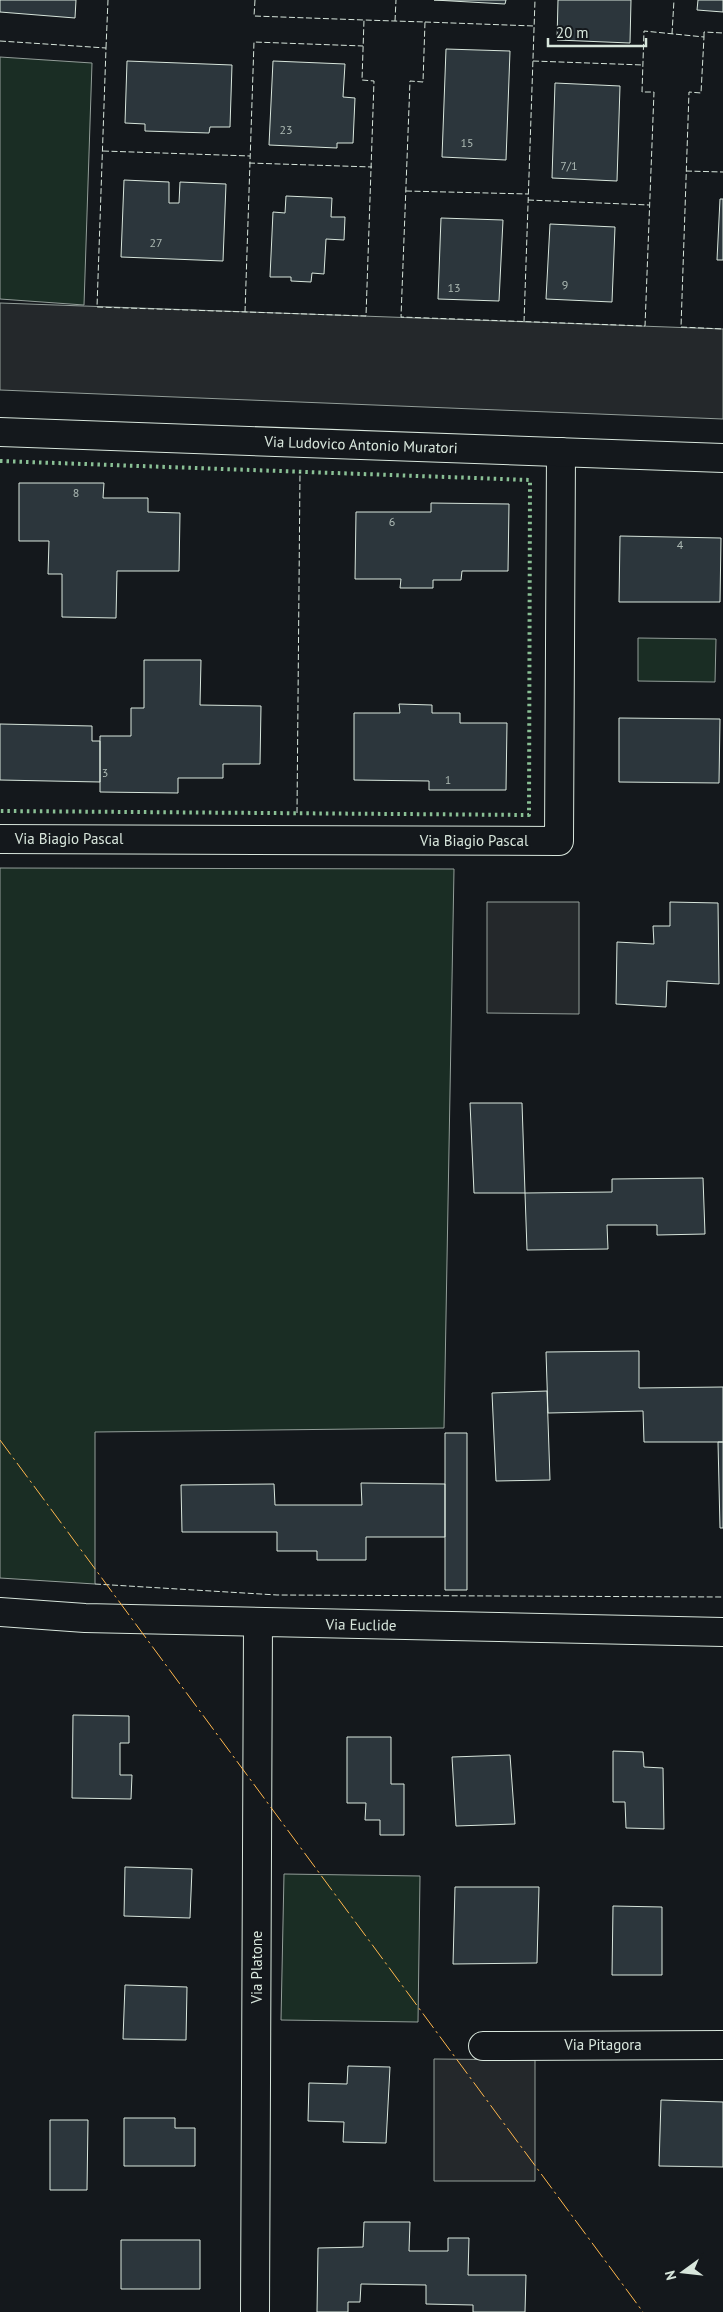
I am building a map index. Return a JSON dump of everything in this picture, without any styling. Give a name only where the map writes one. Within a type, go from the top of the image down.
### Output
[{"type":"street","name":"Via Ludovico Antonio Muratori","points":[[0,432],[723,458]]},
{"type":"street","name":"Via Biagio Pascal","points":[[0,839],[559,841],[561,452]]},
{"type":"street","name":"Via Euclide","points":[[0,1612],[85,1618],[258,1623],[723,1632]]},
{"type":"street","name":"Via Platone","points":[[255,2312],[258,1623]]},
{"type":"street","name":"Via Pitagora","points":[[483,2046],[723,2045]]},
{"type":"green space","points":[[0,57],[92,63],[84,305],[0,299]]},
{"type":"green space","points":[[638,638],[716,639],[715,682],[638,681]]},
{"type":"green space","points":[[0,868],[454,869],[444,1428],[95,1432],[95,1584],[0,1578]]},
{"type":"green space","points":[[284,1874],[420,1876],[418,2022],[281,2020]]},
{"type":"shaded area","points":[[0,303],[723,329],[723,419],[0,390]]},
{"type":"shaded area","points":[[487,902],[579,902],[579,1014],[487,1013]]},
{"type":"shaded area","points":[[434,2059],[535,2060],[535,2181],[434,2181]]},
{"type":"building","points":[[0,0],[76,0],[75,18],[0,12]]},
{"type":"building","points":[[434,0],[506,0],[505,4]]},
{"type":"building","points":[[558,0],[631,0],[630,43],[557,40]]},
{"type":"building","points":[[698,0],[723,0],[723,12],[697,10]]},
{"type":"building","points":[[446,49],[510,51],[506,160],[442,157]]},
{"type":"building","points":[[127,61],[232,65],[230,127],[210,127],[209,133],[145,131],[145,124],[125,123]]},
{"type":"building","points":[[273,61],[345,64],[343,97],[355,98],[353,143],[337,143],[337,148],[269,145]]},
{"type":"building","points":[[555,83],[620,86],[617,181],[552,178]]},
{"type":"building","points":[[124,180],[169,182],[169,203],[179,203],[180,182],[226,184],[223,261],[121,257]]},
{"type":"building","points":[[286,196],[332,198],[331,217],[345,217],[344,240],[326,239],[324,274],[312,273],[311,282],[291,281],[291,277],[270,277],[273,212],[285,213]]},
{"type":"building","points":[[720,199],[723,199],[723,260],[717,260]]},
{"type":"building","points":[[441,218],[503,220],[499,301],[438,299]]},
{"type":"building","points":[[550,224],[615,227],[612,302],[546,299]]},
{"type":"building","points":[[19,483],[104,483],[103,498],[148,498],[148,512],[180,513],[179,571],[117,571],[116,618],[62,617],[62,574],[48,574],[49,541],[19,541]]},
{"type":"building","points":[[431,503],[509,504],[508,571],[462,571],[461,580],[433,580],[433,588],[400,588],[401,579],[355,579],[356,512],[431,512]]},
{"type":"building","points":[[620,536],[721,538],[720,602],[619,602]]},
{"type":"building","points":[[144,660],[201,660],[200,705],[261,706],[260,764],[223,764],[223,778],[178,778],[178,793],[100,792],[100,736],[131,736],[131,708],[144,708]]},
{"type":"building","points":[[399,704],[432,705],[432,713],[460,713],[460,723],[507,723],[506,790],[429,790],[429,781],[354,780],[354,713],[400,713]]},
{"type":"building","points":[[619,718],[720,719],[719,783],[619,782]]},
{"type":"building","points":[[0,724],[92,726],[92,741],[100,741],[100,782],[0,780]]},
{"type":"building","points":[[670,902],[718,903],[719,984],[667,981],[666,1007],[616,1004],[617,942],[654,944],[653,926],[670,926]]},
{"type":"building","points":[[470,1103],[522,1103],[525,1193],[474,1193]]},
{"type":"building","points":[[703,1178],[705,1234],[657,1235],[657,1225],[607,1225],[608,1249],[527,1250],[525,1193],[612,1192],[612,1179]]},
{"type":"building","points":[[639,1351],[639,1388],[723,1387],[723,1442],[644,1442],[643,1411],[548,1413],[546,1352]]},
{"type":"building","points":[[547,1391],[550,1480],[496,1481],[492,1393]]},
{"type":"building","points":[[445,1433],[467,1433],[467,1590],[445,1590]]},
{"type":"building","points":[[718,1442],[723,1442],[723,1528],[720,1528]]},
{"type":"building","points":[[361,1483],[445,1484],[445,1537],[366,1537],[366,1560],[317,1560],[317,1551],[277,1551],[277,1532],[182,1532],[181,1485],[274,1484],[275,1505],[362,1505]]},
{"type":"building","points":[[73,1715],[129,1716],[129,1743],[120,1743],[120,1775],[132,1775],[131,1799],[72,1798]]},
{"type":"building","points":[[347,1737],[391,1737],[391,1784],[404,1784],[404,1835],[380,1835],[380,1820],[365,1820],[366,1803],[347,1803]]},
{"type":"building","points":[[613,1751],[643,1752],[644,1767],[663,1768],[664,1829],[626,1828],[625,1802],[613,1802]]},
{"type":"building","points":[[510,1755],[515,1824],[456,1826],[452,1757]]},
{"type":"building","points":[[125,1867],[192,1869],[190,1918],[124,1916]]},
{"type":"building","points":[[455,1887],[539,1887],[537,1963],[453,1964]]},
{"type":"building","points":[[613,1906],[662,1907],[662,1975],[612,1975]]},
{"type":"building","points":[[125,1985],[187,1987],[186,2040],[123,2039]]},
{"type":"building","points":[[348,2066],[390,2067],[386,2143],[343,2142],[344,2122],[308,2121],[309,2083],[347,2084]]},
{"type":"building","points":[[661,2100],[723,2102],[723,2167],[659,2166]]},
{"type":"building","points":[[124,2118],[175,2118],[175,2128],[195,2128],[195,2166],[124,2166]]},
{"type":"building","points":[[50,2120],[88,2120],[87,2190],[50,2190]]},
{"type":"building","points":[[364,2222],[410,2222],[409,2251],[448,2251],[448,2238],[469,2238],[468,2275],[526,2275],[525,2312],[473,2312],[473,2305],[426,2304],[426,2285],[361,2284],[360,2302],[348,2302],[348,2312],[317,2312],[318,2248],[363,2247]]},
{"type":"building","points":[[121,2240],[200,2240],[200,2289],[121,2289]]},
{"type":"hedge","points":[[0,461],[530,480],[529,815],[0,811]]},
{"type":"fence","points":[[106,48],[108,0]]},
{"type":"fence","points":[[255,0],[254,16],[364,20]]},
{"type":"fence","points":[[395,21],[396,0]]},
{"type":"fence","points":[[524,322],[535,0]]},
{"type":"fence","points":[[672,34],[674,0]]},
{"type":"fence","points":[[0,41],[106,48],[97,307],[366,316],[374,81],[362,80],[364,20],[425,22],[423,82],[410,81],[401,317],[645,326],[654,92],[642,92],[644,31],[704,37],[701,93],[689,92],[681,327],[723,329]]},
{"type":"fence","points":[[425,22],[534,26]]},
{"type":"fence","points":[[704,37],[704,32],[723,33]]},
{"type":"fence","points":[[245,312],[254,42],[363,46]]},
{"type":"fence","points":[[533,61],[643,65]]},
{"type":"fence","points":[[103,151],[250,156]]},
{"type":"fence","points":[[249,163],[372,167]]},
{"type":"fence","points":[[686,171],[723,172]]},
{"type":"fence","points":[[406,191],[528,194]]},
{"type":"fence","points":[[528,200],[649,205]]},
{"type":"fence","points":[[297,813],[300,472]]},
{"type":"fence","points":[[95,1584],[277,1595],[723,1597]]},
{"type":"power","points":[[0,1440],[643,2312]]}]
